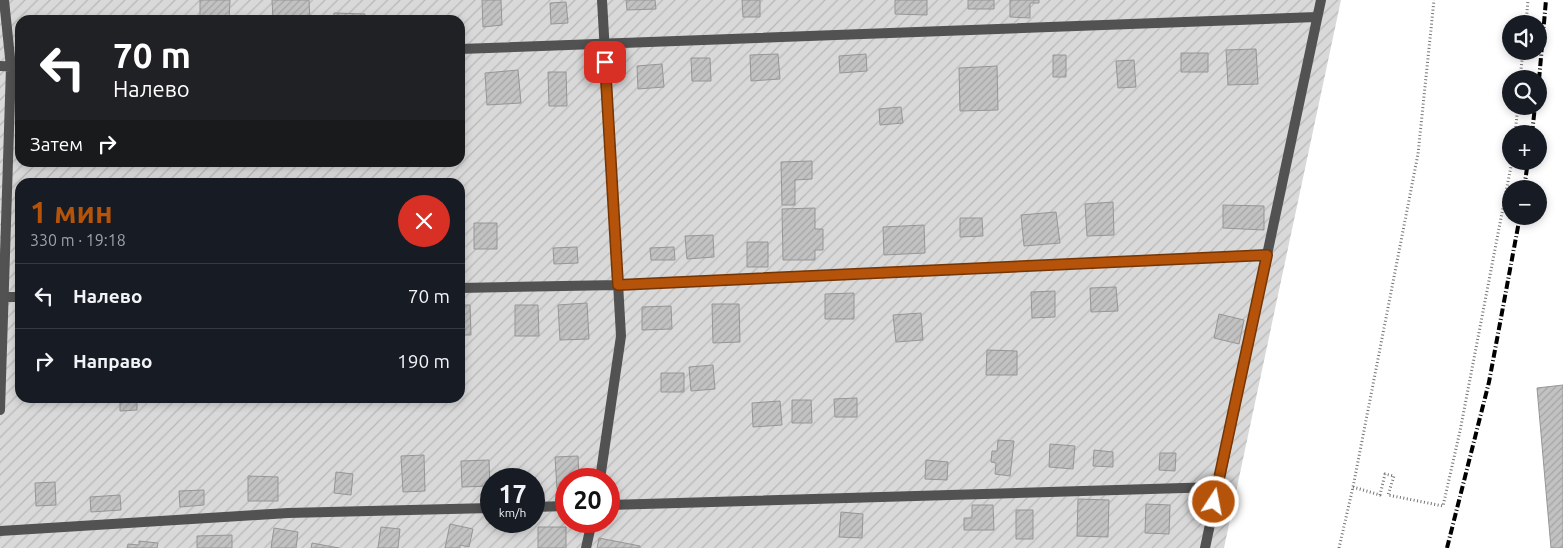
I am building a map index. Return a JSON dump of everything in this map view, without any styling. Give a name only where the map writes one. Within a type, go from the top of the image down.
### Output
[{"type":"lane","points":[[0,410],[10,66],[4,0]]},
{"type":"lane","points":[[602,0],[622,336],[602,468]]},
{"type":"lane","points":[[1205,548],[1321,0]]},
{"type":"lane","points":[[465,49],[1316,17]]},
{"type":"lane","points":[[465,288],[618,285],[1267,255]]},
{"type":"lane","points":[[4,297],[15,297]]},
{"type":"lane","points":[[620,505],[1217,487]]},
{"type":"lane","points":[[0,530],[288,513],[480,508]]},
{"type":"lane","points":[[586,548],[589,533]]},
{"type":"path","points":[[1339,548],[1353,487],[1418,154],[1434,0]]},
{"type":"path","points":[[1527,15],[1528,0]]},
{"type":"path","points":[[1353,487],[1380,495],[1385,474],[1394,476],[1388,496],[1443,506],[1460,431],[1510,170]]},
{"type":"shaded area","points":[[0,0],[1341,0],[1224,548],[0,548]]},
{"type":"building","points":[[200,0],[230,0],[229,15],[200,15]]},
{"type":"building","points":[[272,0],[309,0],[310,15],[273,15]]},
{"type":"building","points":[[482,0],[501,0],[502,25],[483,27]]},
{"type":"building","points":[[626,0],[655,0],[656,9],[627,10]]},
{"type":"building","points":[[742,0],[760,0],[760,17],[743,17]]},
{"type":"building","points":[[895,0],[927,0],[927,15],[895,14]]},
{"type":"building","points":[[968,0],[994,0],[994,9],[968,9]]},
{"type":"building","points":[[1010,0],[1039,0],[1039,3],[1030,3],[1030,18],[1010,17]]},
{"type":"building","points":[[566,2],[568,23],[551,24],[550,3]]},
{"type":"building","points":[[334,13],[365,14],[365,15],[334,15]]},
{"type":"building","points":[[1256,49],[1258,84],[1228,85],[1226,50]]},
{"type":"building","points":[[1181,53],[1208,53],[1208,72],[1181,72]]},
{"type":"building","points":[[778,54],[780,79],[751,81],[750,55]]},
{"type":"building","points":[[866,54],[867,71],[840,73],[839,56]]},
{"type":"building","points":[[1053,55],[1066,55],[1066,77],[1053,77]]},
{"type":"building","points":[[691,58],[710,58],[711,81],[692,81]]},
{"type":"building","points":[[1134,60],[1136,87],[1118,88],[1116,61]]},
{"type":"building","points":[[662,64],[664,87],[638,89],[637,66]]},
{"type":"building","points":[[997,66],[998,110],[960,111],[959,68]]},
{"type":"building","points":[[518,70],[521,103],[487,105],[485,73]]},
{"type":"building","points":[[548,72],[566,72],[567,106],[549,106]]},
{"type":"building","points":[[901,107],[903,123],[880,125],[879,109]]},
{"type":"building","points":[[812,161],[812,179],[795,180],[795,205],[782,205],[781,162]]},
{"type":"building","points":[[1113,202],[1114,235],[1087,236],[1085,204]]},
{"type":"building","points":[[1223,205],[1264,206],[1264,230],[1223,228]]},
{"type":"building","points":[[815,208],[815,229],[823,229],[823,250],[815,250],[815,260],[783,260],[782,209]]},
{"type":"building","points":[[1056,212],[1060,243],[1024,246],[1021,215]]},
{"type":"building","points":[[960,218],[982,218],[983,236],[960,237]]},
{"type":"building","points":[[474,223],[497,223],[497,249],[474,249]]},
{"type":"building","points":[[924,225],[925,253],[884,255],[883,227]]},
{"type":"building","points":[[713,235],[714,257],[687,259],[685,236]]},
{"type":"building","points":[[747,242],[768,242],[768,267],[747,267]]},
{"type":"building","points":[[577,247],[578,263],[554,264],[553,248]]},
{"type":"building","points":[[674,247],[675,260],[651,260],[650,248]]},
{"type":"building","points":[[1116,287],[1118,311],[1091,312],[1090,288]]},
{"type":"building","points":[[1055,291],[1055,317],[1032,318],[1031,292]]},
{"type":"building","points":[[854,293],[854,319],[825,319],[825,294]]},
{"type":"building","points":[[587,303],[589,339],[560,340],[558,305]]},
{"type":"building","points":[[712,304],[739,304],[740,342],[713,343]]},
{"type":"building","points":[[465,305],[470,305],[471,335],[465,335]]},
{"type":"building","points":[[515,305],[538,305],[539,336],[515,336]]},
{"type":"building","points":[[671,306],[672,329],[642,330],[642,307]]},
{"type":"building","points":[[921,313],[923,340],[896,342],[893,315]]},
{"type":"building","points":[[1219,314],[1244,320],[1239,344],[1214,338]]},
{"type":"building","points":[[987,350],[1017,351],[1017,375],[986,375]]},
{"type":"building","points":[[713,365],[715,389],[691,391],[689,367]]},
{"type":"building","points":[[661,373],[684,373],[684,392],[661,392]]},
{"type":"building","points":[[1563,385],[1563,548],[1551,548],[1537,388]]},
{"type":"building","points":[[857,398],[857,417],[835,417],[834,399]]},
{"type":"building","points":[[792,400],[811,400],[812,423],[792,423]]},
{"type":"building","points":[[780,401],[782,425],[753,427],[752,403]]},
{"type":"building","points":[[120,403],[137,403],[137,410],[120,411]]},
{"type":"building","points":[[998,440],[1014,441],[1010,476],[995,474],[996,463],[991,462],[992,451],[997,451]]},
{"type":"building","points":[[1050,444],[1075,446],[1073,469],[1049,467]]},
{"type":"building","points":[[1094,450],[1113,452],[1113,467],[1093,466]]},
{"type":"building","points":[[1160,453],[1176,453],[1175,471],[1159,470]]},
{"type":"building","points":[[424,455],[425,491],[403,492],[401,456]]},
{"type":"building","points":[[578,456],[579,468],[556,468],[555,457]]},
{"type":"building","points":[[489,460],[489,468],[480,468],[480,486],[462,487],[461,461]]},
{"type":"building","points":[[926,460],[948,462],[947,480],[925,479]]},
{"type":"building","points":[[336,472],[353,474],[351,495],[334,493]]},
{"type":"building","points":[[248,476],[278,477],[278,501],[248,501]]},
{"type":"building","points":[[55,482],[56,505],[36,506],[35,483]]},
{"type":"building","points":[[204,490],[204,505],[180,507],[179,491]]},
{"type":"building","points":[[120,495],[121,510],[91,512],[90,497]]},
{"type":"building","points":[[1078,499],[1109,500],[1108,537],[1077,536]]},
{"type":"building","points":[[1146,504],[1170,505],[1169,534],[1145,533]]},
{"type":"building","points":[[972,505],[993,505],[994,530],[964,530],[964,518],[972,518]]},
{"type":"building","points":[[1016,510],[1033,510],[1033,539],[1016,539]]},
{"type":"building","points":[[841,512],[863,514],[862,538],[839,537]]},
{"type":"building","points":[[450,524],[473,529],[469,547],[460,545],[460,548],[445,548]]},
{"type":"building","points":[[381,527],[400,529],[398,548],[378,548]]},
{"type":"building","points":[[545,527],[555,527],[555,533],[566,533],[566,548],[538,548],[538,533],[545,533]]},
{"type":"building","points":[[274,528],[298,532],[296,548],[271,548]]},
{"type":"building","points":[[232,535],[232,548],[197,548],[197,536]]},
{"type":"building","points":[[599,538],[640,546],[640,548],[597,548]]},
{"type":"building","points":[[139,541],[158,543],[157,548],[127,548],[128,544],[139,545]]},
{"type":"building","points":[[312,543],[339,548],[311,548]]},
{"type":"railway","points":[[1540,70],[1546,0]]},
{"type":"railway","points":[[1533,125],[1534,115]]},
{"type":"railway","points":[[1525,180],[1527,170]]},
{"type":"railway","points":[[1447,548],[1489,382],[1518,225]]},
{"type":"route","points":[[605,62],[618,285],[1267,255],[1214,502]]}]
